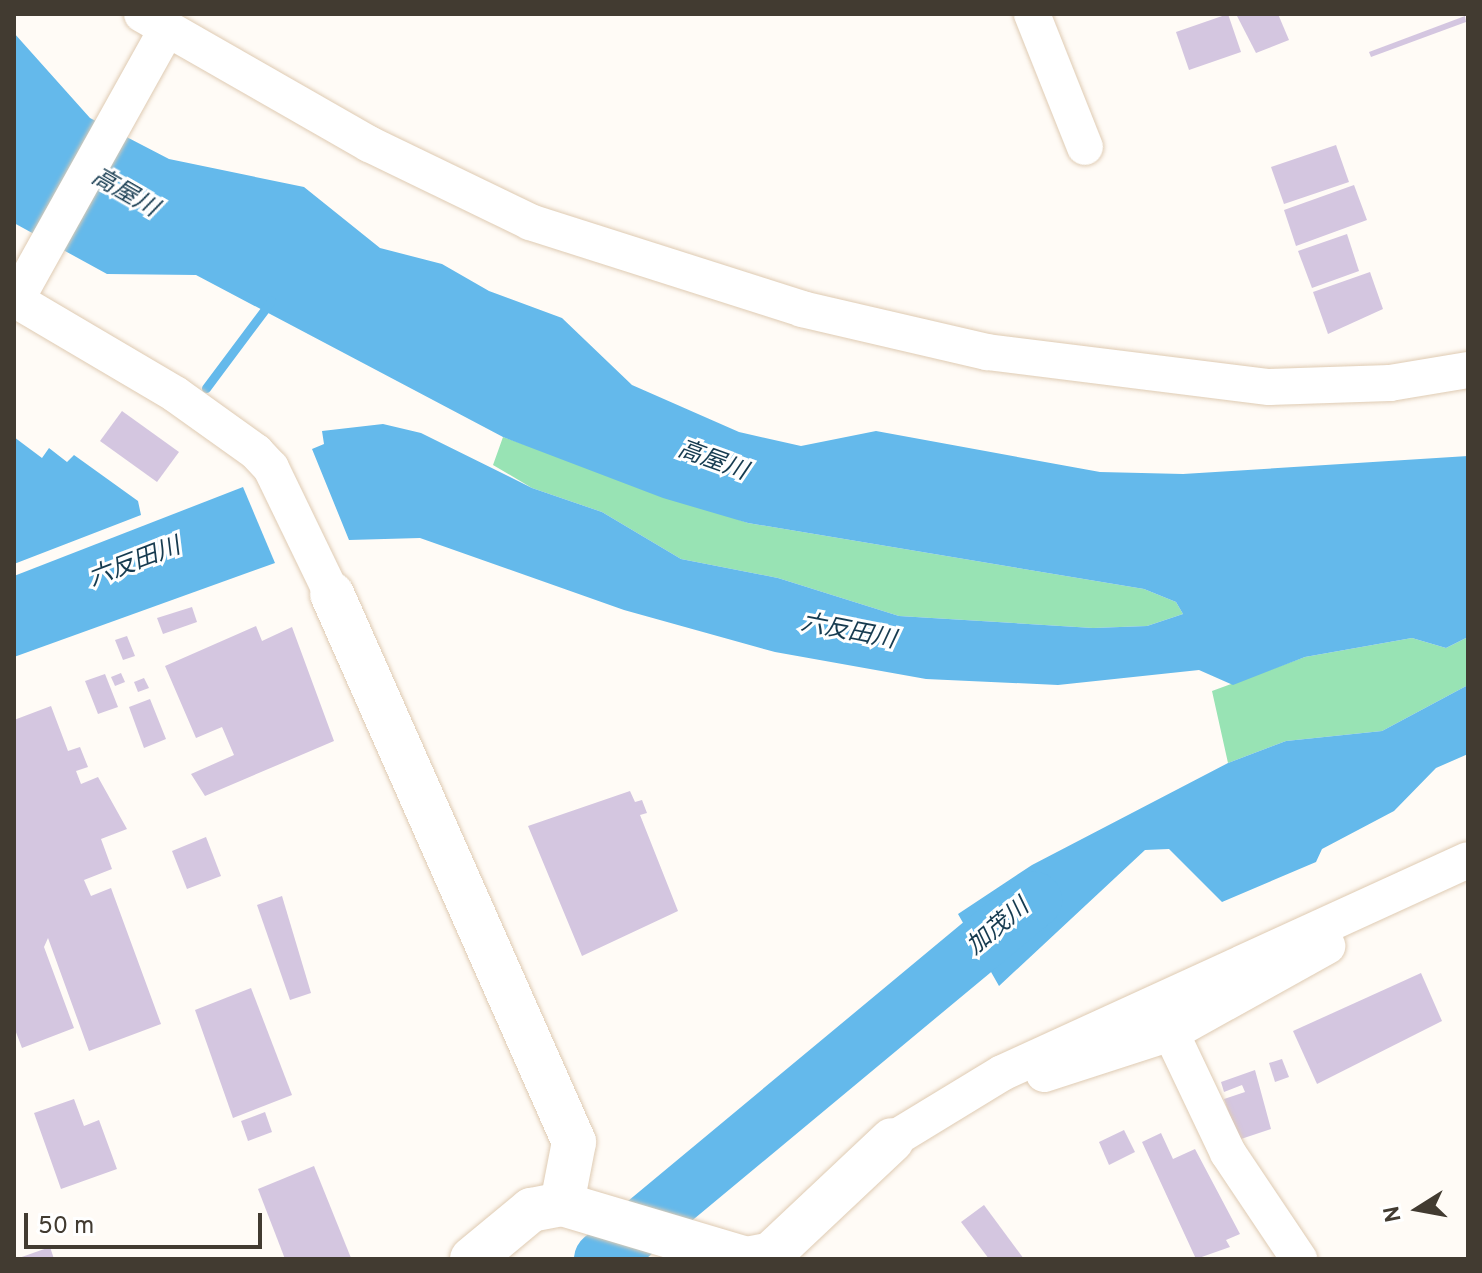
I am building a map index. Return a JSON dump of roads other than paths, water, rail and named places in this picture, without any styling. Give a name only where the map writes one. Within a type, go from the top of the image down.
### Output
[{"type":"street","points":[[1032,14],[1085,147]]},
{"type":"street","points":[[567,1206],[574,1142],[332,594],[271,468],[256,452],[175,394],[19,294],[155,32],[369,144],[530,222],[802,309],[987,352],[1269,387],[1390,383],[1468,370]]},
{"type":"street","points":[[472,1259],[531,1210],[567,1206],[742,1258],[771,1254],[892,1140],[1002,1073],[1468,860]]},
{"type":"street","points":[[1002,1073],[1042,1075],[1171,1033],[1327,946],[1398,890]]},
{"type":"street","points":[[1171,1033],[1228,1153],[1299,1259]]},
{"type":"water","points":[[14,33],[90,118],[169,159],[304,187],[380,248],[442,264],[489,291],[562,318],[632,385],[739,432],[801,446],[876,431],[1100,472],[1183,474],[1468,456],[1468,637],[1446,648],[1412,638],[1305,657],[1233,685],[1199,670],[1058,685],[926,679],[775,652],[624,610],[420,538],[349,540],[312,449],[324,444],[322,431],[383,424],[421,433],[532,488],[602,512],[681,559],[778,578],[899,616],[1093,628],[1147,626],[1183,614],[1176,602],[1144,589],[748,523],[663,498],[503,437],[196,275],[107,274],[14,223]]},
{"type":"water","points":[[14,437],[42,458],[49,448],[67,462],[74,455],[138,501],[141,515],[14,564]]},
{"type":"water","name":"六反田川","points":[[243,487],[275,563],[14,657],[14,576]]},
{"type":"water","points":[[1468,685],[1468,754],[1436,768],[1394,811],[1322,849],[1316,862],[1222,902],[1169,849],[1145,850],[999,986],[958,914],[1032,865],[1228,763],[1286,741],[1382,731]]},
{"type":"waterway","points":[[206,388],[271,301]]},
{"type":"waterway","name":"加茂川","points":[[602,1259],[1034,900]]},
{"type":"water label","name":"高屋川","points":[[124,194]]},
{"type":"water label","name":"高屋川","points":[[712,462]]}]
